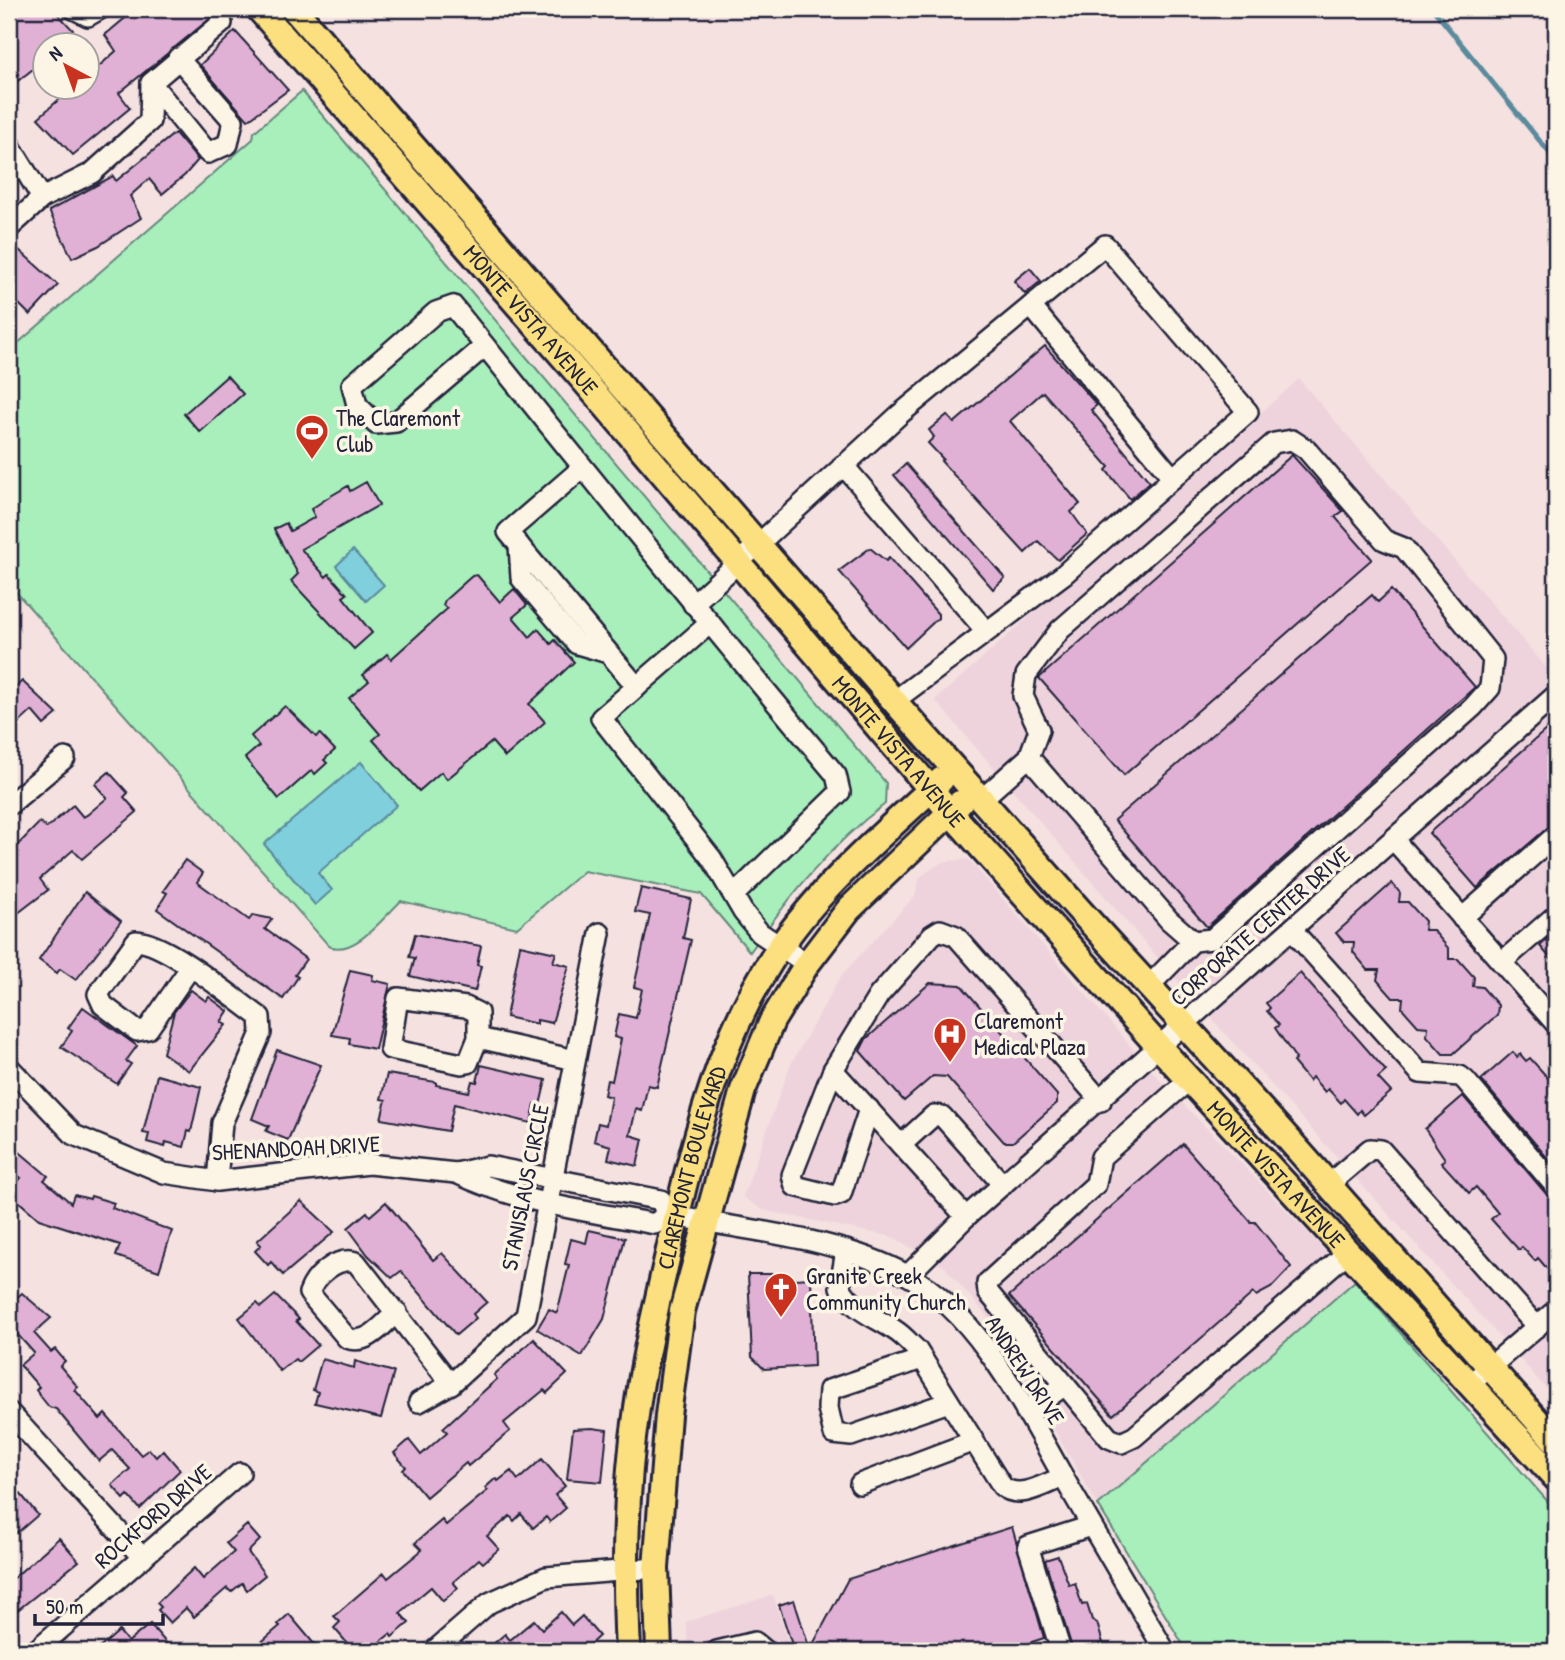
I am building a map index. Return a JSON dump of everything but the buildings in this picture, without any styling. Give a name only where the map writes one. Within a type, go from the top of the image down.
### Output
[{"type":"main road","name":"MONTE VISTA AVENUE","points":[[258,9],[586,383],[950,812],[1189,1080],[1556,1478]]},
{"type":"main road","name":"MONTE VISTA AVENUE","points":[[294,9],[894,701],[1329,1184],[1556,1442]]},
{"type":"main road","name":"CLAREMONT BOULEVARD","points":[[628,1651],[625,1572],[636,1409],[671,1215],[713,1078],[745,1005],[780,946],[819,899],[955,768]]},
{"type":"main road","name":"CLAREMONT BOULEVARD","points":[[659,1651],[656,1568],[668,1415],[682,1311],[743,1090],[772,1021],[807,964],[849,909],[950,812],[978,795]]},
{"type":"street","points":[[74,9],[88,16],[100,9]]},
{"type":"street","points":[[9,228],[42,198],[92,173],[150,121],[151,83],[222,23]]},
{"type":"street","points":[[151,83],[208,153],[228,144],[233,121],[178,58]]},
{"type":"street","points":[[9,144],[42,198]]},
{"type":"street","points":[[693,604],[760,545],[843,465],[1105,245],[1248,412],[1063,575],[894,701]]},
{"type":"street","points":[[485,346],[396,422],[376,424],[357,405],[352,385],[436,313],[453,306],[485,346],[582,469],[836,775],[840,792],[734,895]]},
{"type":"street","points":[[1031,306],[1173,478]]},
{"type":"street","points":[[978,795],[1029,757],[1039,730],[1023,696],[1026,675],[1060,629],[1274,443],[1292,440],[1307,449],[1384,540],[1404,548],[1493,659],[1490,688],[1212,939],[1193,941],[1149,986]]},
{"type":"street","points":[[843,465],[986,631]]},
{"type":"street","points":[[582,469],[508,532],[519,545],[521,578],[553,601],[577,644],[608,653],[636,687]]},
{"type":"street","points":[[709,624],[601,718],[712,859],[761,933],[807,964]]},
{"type":"street","name":"CORPORATE CENTER DRIVE","points":[[908,1275],[966,1217],[1101,1101],[1556,695]]},
{"type":"street","points":[[1029,757],[1169,920],[1193,941]]},
{"type":"street","points":[[9,805],[65,758]]},
{"type":"street","points":[[1462,918],[1556,835]]},
{"type":"street","points":[[1394,841],[1556,1024]]},
{"type":"street","points":[[1502,962],[1556,915]]},
{"type":"street","points":[[869,1109],[841,1194],[795,1186],[792,1175],[833,1070],[879,995],[908,960],[940,930],[948,931],[964,944],[1101,1101]]},
{"type":"street","points":[[1292,930],[1420,1073],[1452,1075],[1465,1080],[1556,1187]]},
{"type":"street","name":"STANISLAUS CIRCLE","points":[[419,1402],[451,1384],[526,1316],[600,933]]},
{"type":"street","points":[[190,968],[148,1029],[137,1031],[103,1005],[98,994],[136,941],[150,942],[190,968],[260,1017],[261,1033],[222,1123],[217,1181]]},
{"type":"street","points":[[398,998],[467,1007],[478,1013],[478,1038],[468,1063],[462,1064],[390,1049],[398,998]]},
{"type":"street","points":[[478,1038],[575,1060]]},
{"type":"street","name":"SHENANDOAH DRIVE","points":[[9,1068],[74,1135],[164,1173],[217,1181],[369,1164],[456,1173],[488,1166],[661,1200],[671,1215],[655,1224],[547,1203],[483,1186],[456,1173]]},
{"type":"street","points":[[833,1070],[966,1217]]},
{"type":"street","points":[[1189,1080],[1101,1157],[1096,1184],[987,1283],[988,1292],[1109,1438],[1121,1443],[1134,1437],[1348,1252]]},
{"type":"street","points":[[901,1145],[934,1115],[942,1116],[1003,1185]]},
{"type":"street","points":[[1329,1184],[1370,1149],[1381,1150],[1536,1327]]},
{"type":"street","name":"ANDREW DRIVE","points":[[671,1215],[846,1250],[908,1275],[957,1313],[994,1361],[1165,1651]]},
{"type":"street","points":[[846,1250],[840,1287],[849,1302],[862,1314],[898,1331],[922,1359],[1009,1493],[1018,1494],[1063,1477]]},
{"type":"street","points":[[397,1312],[365,1340],[348,1338],[309,1293],[313,1283],[337,1262],[346,1259],[356,1262],[397,1312],[451,1384]]},
{"type":"street","points":[[1470,1384],[1556,1310]]},
{"type":"street","points":[[922,1359],[829,1390],[828,1408],[834,1434],[851,1436],[949,1402]]},
{"type":"street","points":[[1026,1413],[1065,1385]]},
{"type":"street","points":[[9,1412],[143,1558]]},
{"type":"street","points":[[860,1484],[974,1441]]},
{"type":"street","name":"ROCKFORD DRIVE","points":[[35,1651],[240,1473]]},
{"type":"street","points":[[1061,1651],[1028,1546],[1091,1525]]},
{"type":"street","points":[[440,1650],[489,1603],[546,1577],[656,1568]]},
{"type":"street","points":[[717,1651],[755,1642],[766,1651]]},
{"type":"shaded area","points":[[1299,379],[1556,679],[1556,1399],[1183,987],[935,700]]},
{"type":"shaded area","points":[[968,859],[1159,1079],[1355,1281],[1098,1505],[991,1321],[945,1267],[893,1237],[763,1210],[743,1197],[790,1066],[841,976],[915,896],[920,877],[942,862]]},
{"type":"shaded area","points":[[773,1595],[791,1651],[689,1651],[686,1622]]},
{"type":"green space","name":"The Claremont Club","points":[[302,91],[886,783],[885,804],[846,837],[812,872],[750,952],[701,894],[584,871],[517,928],[401,901],[358,941],[339,948],[329,946],[9,584],[9,351],[253,139],[254,132]]},
{"type":"green space","points":[[1355,1281],[1556,1511],[1556,1651],[1187,1651],[1098,1505]]},
{"type":"water","points":[[353,550],[384,585],[366,601],[336,566]]},
{"type":"water","points":[[361,762],[397,805],[318,873],[332,890],[315,905],[264,844]]},
{"type":"waterway","points":[[1433,9],[1556,161]]},
{"type":"place","name":"The Claremont Club","points":[[312,461]]},
{"type":"place","name":"Claremont Medical Plaza","points":[[950,1064]]},
{"type":"place","name":"Granite Creek Community Church","points":[[781,1319]]}]
